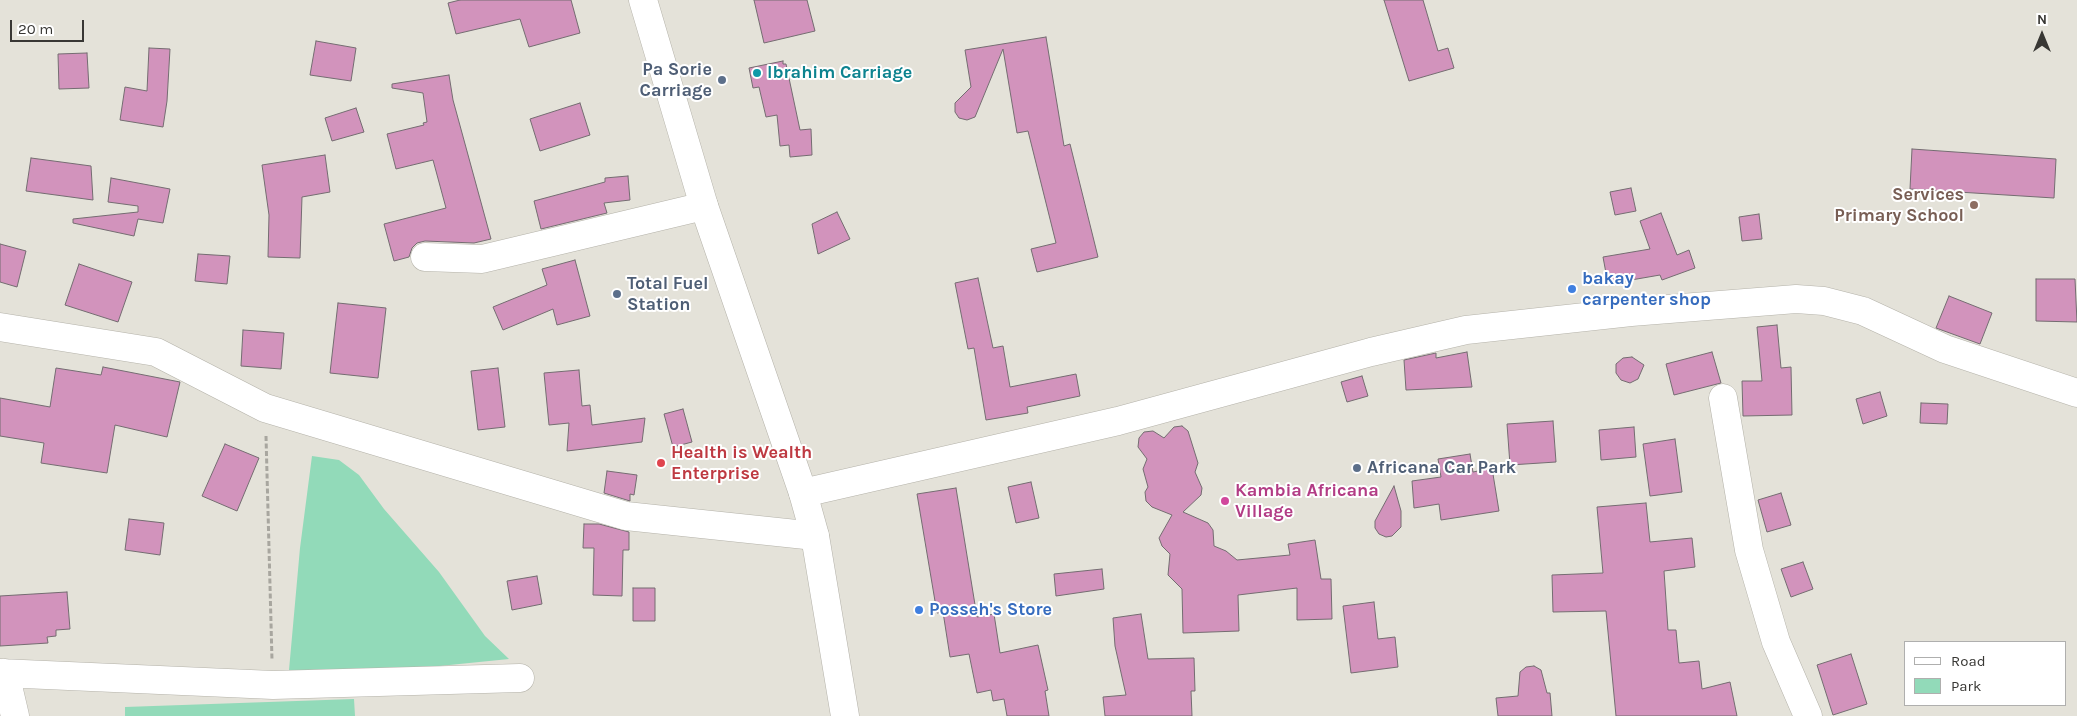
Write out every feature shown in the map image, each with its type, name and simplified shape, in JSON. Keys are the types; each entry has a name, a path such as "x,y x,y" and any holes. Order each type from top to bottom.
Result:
{"main road":[{"path":"643,0 704,206 803,493 815,536 845,716"},
{"path":"425,257 482,259 704,206"},
{"path":"803,493 1118,421 1371,352 1466,330 1631,312 1787,300 1824,301 1863,311 1945,349 2077,393"},
{"path":"0,328 156,352 265,408 626,516 815,536"},
{"path":"1723,398 1749,550 1776,642 1808,716"},
{"path":"15,716 2,673 273,685 520,678"}],"path":[{"path":"265,408 273,685"}],"green space":[{"path":"312,456 339,460 359,475 384,509 439,572 485,636 509,659 370,673 289,670 300,548"},
{"path":"354,699 355,716 125,716 125,707"}],"building":[{"path":"460,0 571,0 580,33 529,47 520,19 456,34 448,3"},
{"path":"754,0 807,0 815,31 764,43"},
{"path":"1384,0 1423,0 1438,51 1448,48 1454,68 1409,81"},
{"path":"1046,37 1064,146 1070,144 1098,257 1037,272 1031,249 1056,243 1028,131 1017,133 1003,49 975,117 967,120 959,118 955,112 955,103 971,87 965,50"},
{"path":"316,41 356,48 351,81 310,75"},
{"path":"149,48 170,49 167,101 163,127 120,120 125,87 147,91"},
{"path":"87,53 89,88 59,89 58,54"},
{"path":"783,61 783,64 786,64 800,130 811,129 812,155 790,157 789,145 780,146 777,115 766,117 759,87 753,88 749,68"},
{"path":"449,75 453,100 491,239 474,243 425,241 417,243 412,248 409,257 394,261 384,224 446,208 433,160 396,169 387,134 424,125 423,123 427,122 423,93 392,88 392,84"},
{"path":"580,103 590,135 540,151 530,119"},
{"path":"356,108 364,132 332,141 325,118"},
{"path":"1912,149 2056,159 2054,198 1910,189"},
{"path":"325,155 330,192 302,197 300,258 268,257 269,215 262,165"},
{"path":"31,158 91,166 93,200 26,191"},
{"path":"628,176 630,200 604,203 607,213 541,229 534,201 605,182 605,178"},
{"path":"111,178 170,189 163,223 138,219 134,236 73,223 73,219 138,212 138,206 108,202"},
{"path":"1631,188 1636,211 1615,215 1610,192"},
{"path":"837,212 850,239 818,254 812,224"},
{"path":"1661,213 1677,255 1689,250 1695,268 1662,280 1660,275 1608,284 1603,257 1650,249 1640,221"},
{"path":"1759,214 1762,239 1742,241 1739,217"},
{"path":"0,244 26,251 17,287 0,282"},
{"path":"198,254 230,256 227,284 195,281"},
{"path":"575,260 590,316 557,325 553,309 503,330 493,307 547,285 542,269"},
{"path":"79,264 132,282 118,322 65,305"},
{"path":"978,278 993,348 1003,346 1010,387 1076,374 1080,396 1027,407 1028,413 986,420 974,348 968,349 955,283"},
{"path":"2036,279 2075,279 2077,322 2036,321"},
{"path":"1949,296 1992,313 1980,344 1936,328"},
{"path":"338,303 386,308 378,378 330,373"},
{"path":"1777,325 1781,368 1791,367 1792,415 1743,416 1742,381 1762,381 1757,327"},
{"path":"243,330 284,333 281,369 241,366"},
{"path":"1467,352 1472,387 1406,390 1404,360 1436,353 1436,358"},
{"path":"1712,352 1721,383 1674,395 1666,364"},
{"path":"1632,357 1644,365 1638,379 1630,383 1621,380 1616,373 1616,364 1623,358"},
{"path":"103,367 180,382 167,437 115,425 107,473 41,463 44,443 0,436 0,398 50,407 56,368 101,375"},
{"path":"498,368 505,427 478,430 471,371"},
{"path":"579,370 582,406 590,405 592,425 645,418 642,442 567,451 569,423 549,425 544,373"},
{"path":"1362,376 1368,396 1347,402 1341,382"},
{"path":"1880,392 1887,416 1863,424 1856,399"},
{"path":"1921,403 1948,404 1947,424 1920,423"},
{"path":"683,409 692,442 673,447 664,414"},
{"path":"1553,421 1556,462 1510,465 1507,424"},
{"path":"1182,426 1188,431 1198,463 1195,472 1202,488 1201,495 1183,512 1208,523 1213,530 1214,546 1226,551 1237,560 1290,555 1288,544 1315,540 1321,579 1331,579 1332,619 1297,620 1297,588 1238,595 1239,631 1183,633 1182,589 1168,575 1170,554 1162,546 1159,538 1172,515 1152,507 1146,501 1145,492 1148,487 1143,469 1147,459 1138,447 1139,438 1144,432 1153,431 1164,438 1174,427"},
{"path":"1634,427 1636,457 1601,460 1599,430"},
{"path":"1675,439 1682,492 1650,496 1643,444"},
{"path":"225,444 259,458 237,511 202,496"},
{"path":"1470,454 1473,472 1492,468 1499,511 1441,520 1439,504 1414,508 1412,481 1441,477 1438,459"},
{"path":"607,471 637,475 634,495 630,494 630,501 604,493"},
{"path":"1031,482 1039,518 1016,523 1008,487"},
{"path":"1394,486 1401,511 1401,527 1392,536 1386,537 1379,534 1375,528 1375,521"},
{"path":"956,488 977,617 994,614 1000,653 1038,645 1048,690 1045,691 1049,716 1007,716 1004,699 993,701 991,690 977,693 969,654 950,657 943,612 937,613 917,494"},
{"path":"1781,493 1791,525 1767,532 1758,500"},
{"path":"1646,503 1650,542 1692,538 1695,567 1664,571 1668,630 1676,630 1679,663 1699,661 1702,689 1730,682 1737,716 1616,716 1606,611 1553,612 1552,575 1603,573 1597,507"},
{"path":"129,519 164,523 160,555 125,550"},
{"path":"584,524 599,524 629,532 629,550 623,550 622,596 593,595 594,548 583,548"},
{"path":"1803,562 1813,589 1791,597 1781,569"},
{"path":"1102,569 1104,589 1056,596 1054,574"},
{"path":"537,576 542,604 512,610 507,581"},
{"path":"633,588 655,588 655,621 633,621"},
{"path":"67,592 70,629 56,630 56,636 47,637 48,643 0,646 0,596"},
{"path":"1374,602 1378,639 1395,637 1398,667 1351,673 1343,606"},
{"path":"1141,614 1148,659 1194,658 1195,691 1191,691 1192,716 1105,716 1103,697 1126,695 1115,646 1113,618"},
{"path":"1851,654 1867,704 1833,715 1817,665"},
{"path":"1534,666 1541,670 1547,693 1550,693 1552,716 1498,716 1496,698 1518,696 1520,672 1526,667"}],"place":[{"name":"Ibrahim Carriage","path":"757,73"},
{"name":"Pa Sorie Carriage","path":"722,80"},
{"name":"Services Primary School","path":"1974,205"},
{"name":"bakay carpenter shop","path":"1572,289"},
{"name":"Total Fuel Station","path":"617,294"},
{"name":"Health is Wealth Enterprise","path":"661,463"},
{"name":"Africana Car Park","path":"1357,468"},
{"name":"Kambia Africana Village","path":"1225,501"},
{"name":"Posseh's Store","path":"919,610"}]}
